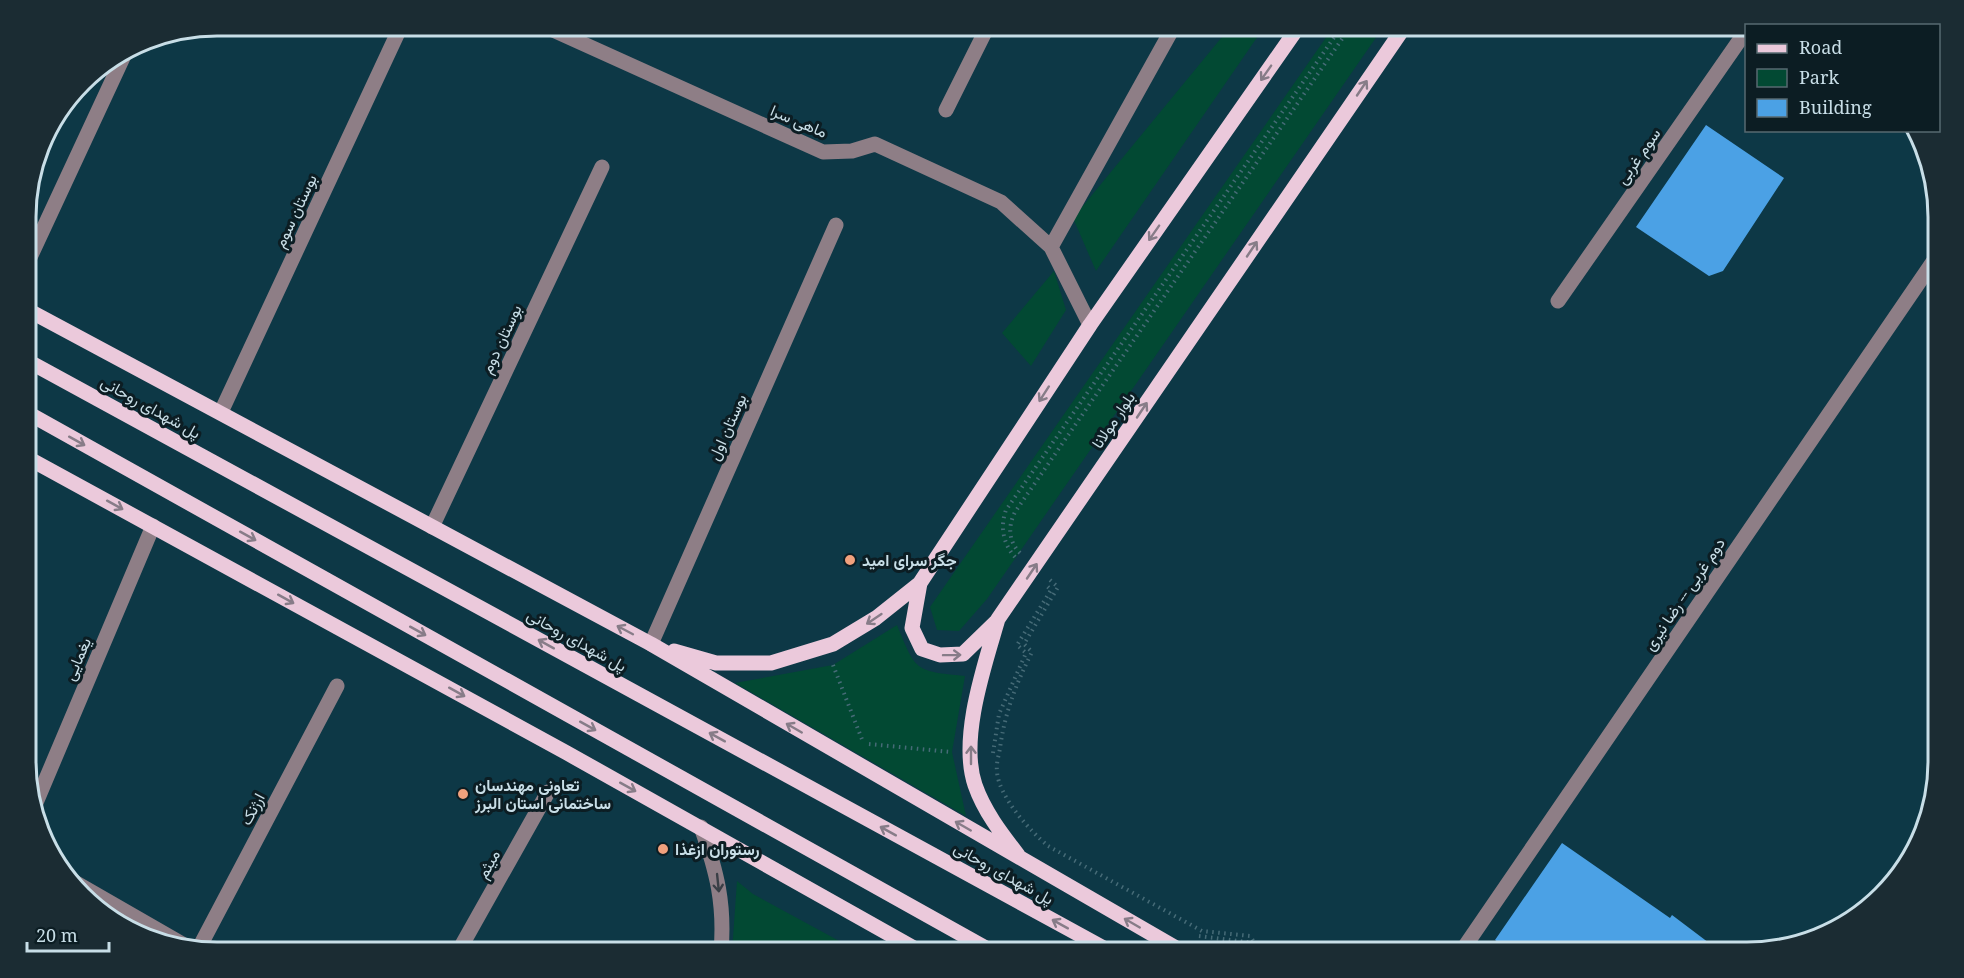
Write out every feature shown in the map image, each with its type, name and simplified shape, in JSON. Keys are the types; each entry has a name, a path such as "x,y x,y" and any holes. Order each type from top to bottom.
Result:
{"main road":[{"path":"651,644 716,663 771,663 833,645 876,618 920,583 1090,325 1292,36"},
{"name":"بلوار مولانا","path":"1024,862 991,820 974,784 970,759 976,692 998,619 1398,36"},
{"path":"36,314 651,644 1165,942"},
{"name":"پل شهدای روحانی","path":"36,365 1093,942"},
{"path":"36,418 975,942"},
{"path":"36,462 701,827 903,942"},
{"path":"920,583 912,627 922,649 940,655 963,654 998,619"}],"street":[{"name":"بوستان سوم","path":"221,412 396,36"},
{"name":"ماهی سرا","path":"566,36 823,152 852,151 875,144 888,147 1001,202 1051,247 1090,325"},
{"path":"946,110 983,36"},
{"path":"1051,247 1168,36"},
{"name":"سوم غربی","path":"1558,301 1743,36"},
{"path":"36,244 119,66"},
{"name":"بوستان دوم","path":"432,526 602,167"},
{"name":"بوستان اول","path":"651,644 836,225"},
{"name":"دوم غربی -- رضا نیری","path":"1468,942 1928,269"},
{"name":"یغمایی","path":"40,795 153,526"},
{"name":"ارژنک","path":"203,941 337,686"},
{"name":"میثم","path":"465,942 548,792"},
{"path":"701,827 717,874 723,927 721,942"}],"path":[{"path":"1017,560 1008,549 1003,529 1002,519 1006,510 1335,36"},
{"path":"1022,555 1013,546 1010,533 1011,521 1015,512 1344,36"},
{"path":"1058,588 1024,644 1032,652 1015,685 1005,715 997,771 1001,786 1028,827 1048,846 1202,931 1250,936 1254,942"},
{"path":"1013,820 996,790 991,770 999,714 1026,652 1017,645 1051,590"},
{"path":"833,665 864,744 952,752"},
{"path":"1031,840 1045,851 1202,937 1247,942"}],"green space":[{"path":"1223,36 1258,36 1096,271 1073,218"},
{"path":"1327,36 1377,36 987,599 959,631 937,630 930,607"},
{"path":"1054,271 1066,310 1031,366 1002,333"},
{"path":"897,625 908,652 919,666 926,670 965,676 952,752 966,816 735,683 833,665"},
{"path":"737,881 753,894 841,942 733,942"}],"building":[{"path":"1706,125 1784,178 1723,271 1709,276 1636,227"},
{"path":"1562,843 1670,918 1672,915 1708,942 1498,942 1495,940"}],"place":[{"name":"جگر سرای امید","path":"850,560"},
{"name":"تعاونی مهندسان ساختمانی استان البرز","path":"463,794"},
{"name":"رستوران ازغذا","path":"663,849"}]}
